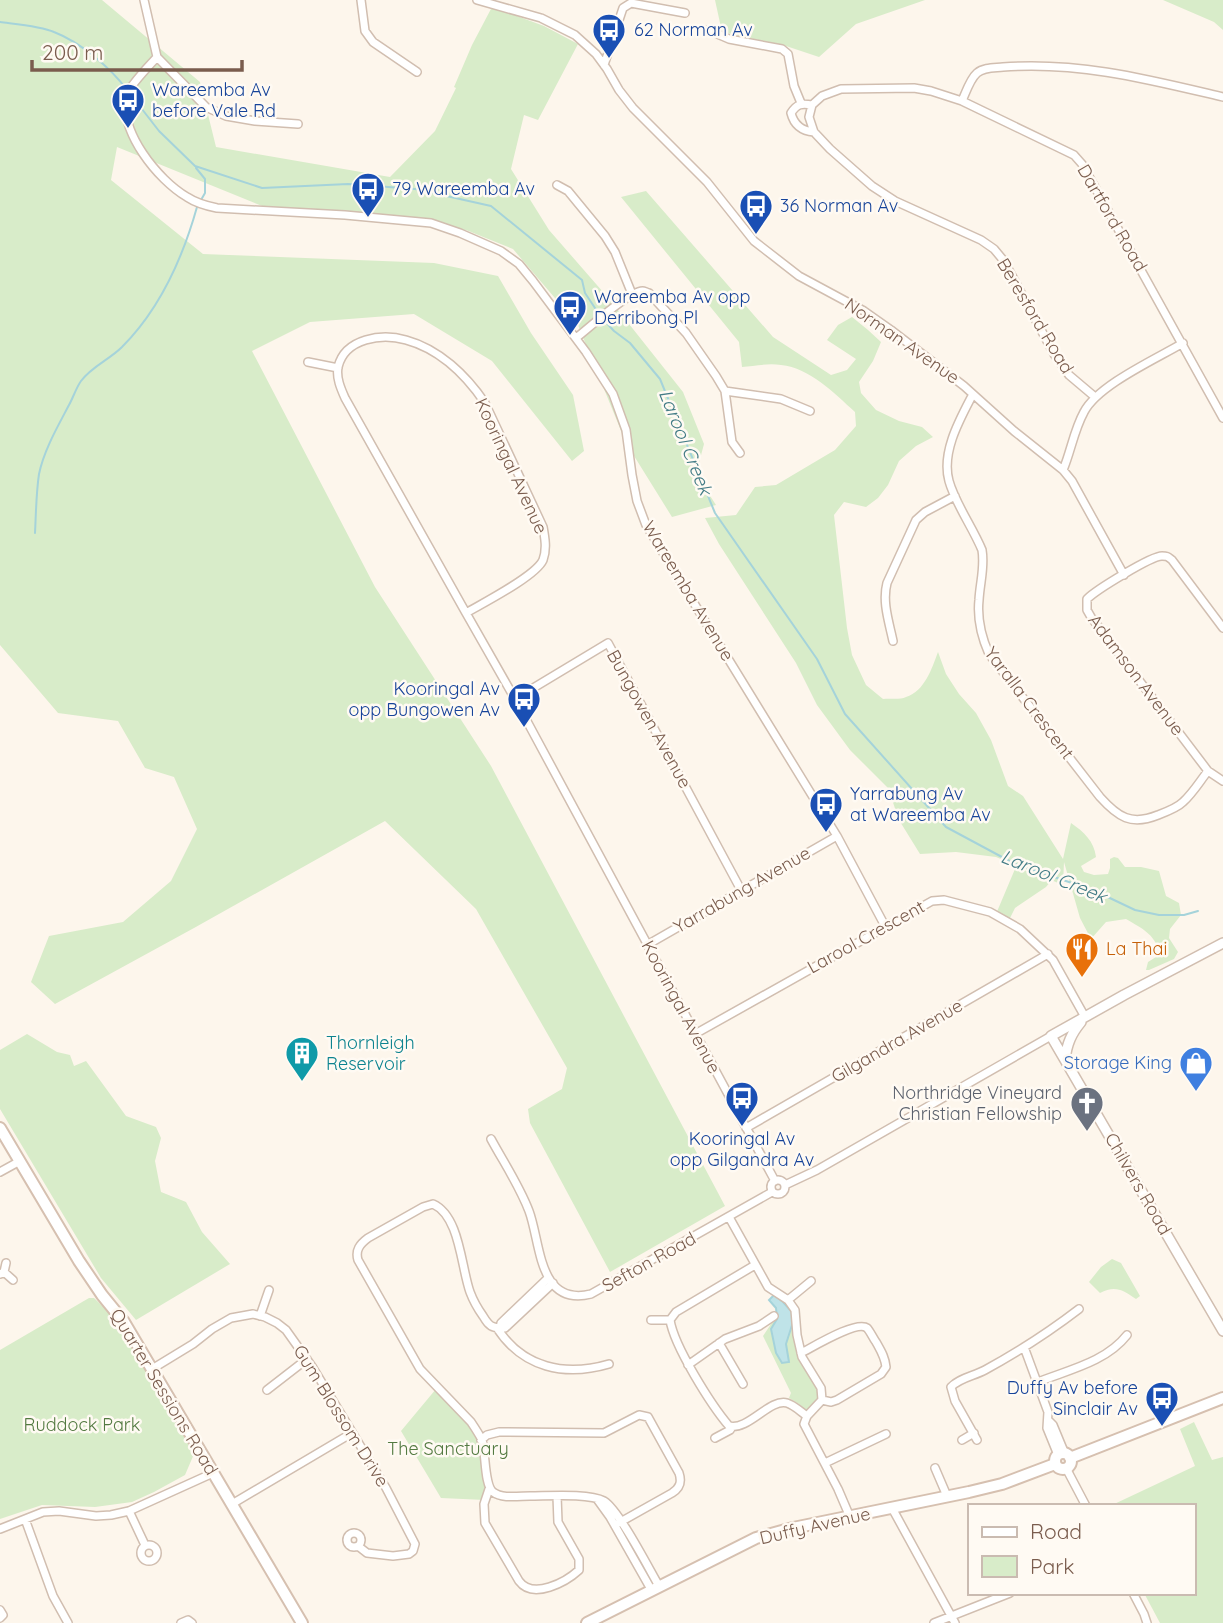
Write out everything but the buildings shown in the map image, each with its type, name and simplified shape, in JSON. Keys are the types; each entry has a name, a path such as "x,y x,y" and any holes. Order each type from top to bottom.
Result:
{"main road":[{"name":"Quarter Sessions Road","path":"0,1128 79,1261 124,1322 302,1623"},
{"name":"Duffy Avenue","path":"587,1623 756,1538 1002,1484 1223,1398"}],"street":[{"path":"144,0 157,57 206,107 226,116 298,124"},
{"path":"361,0 365,31 373,42 417,72"},
{"name":"Norman Avenue","path":"477,0 541,18 575,35 596,54 633,108 707,181 754,241 799,276 873,317 973,394 1063,470 1072,481 1124,575"},
{"path":"604,65 623,8 631,3 685,13"},
{"path":"708,30 729,39 782,48 788,54 794,86 801,103 812,105"},
{"path":"724,48 729,39"},
{"name":"Wareemba Avenue","path":"157,57 130,88 127,97 130,130 146,158 187,198 217,208 430,223 501,251 519,264 576,338 614,394 626,430 634,488 646,525 837,836 885,926"},
{"path":"814,132 809,117 812,105 822,96 841,89 914,88 931,90 962,101 976,74 984,69 1017,66 1082,68 1120,73 1223,97"},
{"name":"Dartford Road","path":"962,101 1074,155 1082,164 1223,418"},
{"name":"Beresford Road","path":"801,103 791,113 793,121 800,128 814,132 872,186 895,201 981,240 994,249 1069,376 1095,397"},
{"path":"557,185 568,191 605,236 615,251 632,294"},
{"path":"576,338 632,294 644,291 655,298 686,333 716,376 724,391 732,442 740,453"},
{"name":"Kooringal Avenue","path":"466,613 538,568 546,549 544,527 485,403 475,388 453,366 407,340 387,337 369,339 352,346 338,368 339,384 345,398 466,613 515,699 775,1181"},
{"path":"1063,470 1083,412 1095,397 1183,344"},
{"path":"308,362 338,368"},
{"path":"724,391 781,399 810,411"},
{"name":"Yaralla Crescent","path":"973,394 955,433 947,463 949,481 955,496 982,550 984,562 978,612 983,641 989,653 1110,808 1120,816 1144,821 1181,804 1208,771"},
{"path":"893,641 885,592 887,583 916,520 955,496"},
{"path":"1124,575 1159,556 1166,556 1172,560 1223,628"},
{"name":"Adamson Avenue","path":"1124,575 1087,598 1087,610 1208,771 1223,781"},
{"name":"Bungowen Avenue","path":"515,699 608,643 741,890"},
{"name":"Yarrabung Avenue","path":"647,945 837,836"},
{"name":"Larool Crescent","path":"695,1034 885,926 932,901 944,900 996,914 1020,929 1048,954 1085,1017"},
{"path":"785,1185 817,1170 1051,1036 1223,943"},
{"name":"Gilgandra Avenue","path":"746,1128 1048,954"},
{"path":"1065,1061 1071,1034 1085,1017"},
{"name":"Chilvers Road","path":"1051,1036 1223,1331"},
{"path":"491,1139 529,1211 539,1257 550,1280 501,1323 499,1328 504,1340 527,1358 546,1366 584,1370 609,1364"},
{"path":"0,1172 20,1161"},
{"path":"775,1181 785,1185 783,1193 777,1195 772,1192 771,1186 775,1181"},
{"name":"Sefton Road","path":"550,1280 559,1290 569,1294 591,1294 772,1192"},
{"path":"499,1328 486,1321 474,1301 464,1271 459,1242 444,1211 437,1205 423,1207 368,1238 359,1247 356,1256 358,1261 420,1368 471,1422 481,1440 489,1489 484,1504 485,1523 519,1581 528,1590 557,1584 579,1570 579,1559 558,1521 557,1496"},
{"path":"729,1217 768,1287 788,1300 796,1314 801,1353 821,1388 822,1400 807,1416 805,1428 850,1517"},
{"path":"732,1427 726,1423 688,1365 670,1320 693,1300 755,1265"},
{"path":"3,1270 13,1280"},
{"path":"788,1300 811,1282"},
{"path":"152,1368 231,1318 260,1315 269,1290"},
{"path":"962,1440 976,1436 955,1401 951,1387 1024,1347 1079,1309"},
{"name":"Gum Blossom Drive","path":"260,1315 286,1330 307,1359 386,1488 415,1544 409,1554 393,1556 367,1553 358,1546"},
{"path":"688,1365 726,1339 761,1329 774,1316"},
{"path":"651,1320 670,1320"},
{"path":"801,1353 864,1326 885,1357 886,1367 881,1374 837,1400 822,1400"},
{"path":"1038,1382 1098,1358 1116,1347 1127,1335"},
{"path":"719,1343 743,1384"},
{"path":"1024,1347 1048,1412 1047,1428 1085,1504"},
{"path":"267,1390 307,1359"},
{"path":"715,1438 783,1402 807,1416"},
{"path":"481,1440 487,1435 499,1432 604,1433 639,1415 648,1417 679,1473 681,1482 676,1490 618,1523"},
{"path":"232,1504 352,1433"},
{"path":"825,1463 886,1434"},
{"path":"935,1468 947,1496"},
{"path":"0,1529 43,1512 111,1516 129,1511 213,1473"},
{"path":"489,1489 504,1496 588,1497 603,1500 608,1504 655,1589"},
{"path":"892,1508 953,1620"},
{"path":"129,1511 145,1545"},
{"path":"25,1518 53,1596 68,1623"},
{"path":"934,1623 953,1620 1006,1595"},
{"path":"1134,1595 1147,1623"},
{"path":"0,1610 3,1615 0,1618"},
{"path":"181,1623 188,1620 192,1623"}],"green space":[{"path":"0,0 102,0 200,82 216,147 390,177 435,131 456,88 454,87 472,45 492,7 544,26 578,44 538,120 524,115 511,169 549,230 610,300 683,392 704,444 696,474 716,505 672,517 626,443 578,325 513,249 466,230 282,214 117,147 111,180 203,254 434,263 498,276 531,333 573,395 584,451 572,461 492,361 414,314 310,322 252,351 375,587 491,766 725,1206 610,1272 530,1123 528,1109 562,1089 567,1068 476,909 385,821 55,1004 31,982 49,936 123,922 171,881 197,829 174,777 145,768 118,721 58,713 0,645"},
{"path":"715,0 925,0 856,24 819,57 786,46 722,32"},
{"path":"1163,0 1223,0 1223,30 1214,22"},
{"path":"646,191 773,337 831,375 847,370 856,359 827,340 838,325 852,317 881,342 873,361 859,382 861,393 876,410 899,421 922,427 933,437 916,446 899,461 888,485 878,498 866,507 844,502 834,515 852,655 866,685 883,699 913,694 927,678 938,652 946,674 976,713 991,740 1008,786 1023,796 1063,859 1071,823 1088,837 1095,851 1096,857 1081,866 1084,872 1094,875 1108,874 1110,859 1114,857 1125,867 1159,871 1166,896 1179,903 1181,915 1170,929 1169,938 1178,952 1174,959 1146,970 1148,962 1160,952 1151,936 1126,919 1106,922 1091,939 1080,918 1064,862 1063,885 996,857 956,852 920,854 899,820 888,788 850,750 817,705 796,663 705,518 736,515 755,487 776,485 835,450 856,426 855,412 821,382 792,367 766,364 742,367 739,342 621,197"},
{"path":"1015,869 1051,881 1015,908 1008,922 996,914"},
{"path":"27,1034 57,1052 70,1055 74,1066 86,1061 126,1116 156,1127 161,1138 155,1161 161,1192 186,1202 202,1232 230,1264 136,1320 101,1278 0,1109 0,1050"},
{"path":"1112,1259 1121,1263 1140,1296 1136,1299 1119,1290 1110,1289 1100,1293 1089,1282 1101,1267"},
{"path":"776,1293 787,1302 793,1312 796,1338 821,1397 806,1413 799,1404 789,1398 791,1393 763,1336 777,1319 776,1308 769,1300"},
{"name":"Ruddock Park","path":"89,1298 94,1298 118,1321 194,1454 185,1475 132,1502 95,1507 42,1505 0,1519 0,1350"},
{"name":"The Sanctuary","path":"436,1389 474,1428 485,1467 485,1500 441,1498 401,1431"},
{"path":"1194,1422 1212,1460 1223,1457 1223,1623 1160,1623 1145,1595 1195,1595 1195,1504 1114,1504 1195,1466 1180,1429"}],"water":[{"path":"774,1295 792,1312 793,1322 786,1344 789,1362 782,1363 776,1353 771,1329 777,1319 776,1308 769,1300"}],"waterway":[{"name":"Larool Creek","path":"0,22 42,28 64,36 94,56 127,90"},
{"name":"Larool Creek","path":"131,95 159,131 195,166 262,188 348,184 415,189 491,206 582,280 585,293 599,314"},
{"path":"196,168 205,179 205,193 201,200"},
{"path":"35,533 39,474 56,430 81,381 122,347 158,300 185,245 197,207"},
{"name":"Larool Creek","path":"602,318 630,343 660,379 715,513 817,659 845,714 946,827 1015,864 1093,890 1135,910 1159,915 1184,915 1198,911"}],"place":[{"name":"62 Norman Av","path":"609,60"},
{"name":"Wareemba Av before Vale Rd","path":"128,130"},
{"name":"79 Wareemba Av","path":"368,219"},
{"name":"36 Norman Av","path":"756,236"},
{"name":"Wareemba Av opp Derribong Pl","path":"570,337"},
{"name":"Kooringal Av opp Bungowen Av","path":"524,729"},
{"name":"Yarrabung Av at Wareemba Av","path":"826,834"},
{"name":"La Thai","path":"1082,979"},
{"name":"Thornleigh Reservoir","path":"302,1083"},
{"name":"Storage King","path":"1196,1093"},
{"name":"Kooringal Av opp Gilgandra Av","path":"742,1128"},
{"name":"Northridge Vineyard Christian Fellowship","path":"1087,1133"},
{"name":"Duffy Av before Sinclair Av","path":"1162,1428"}]}
